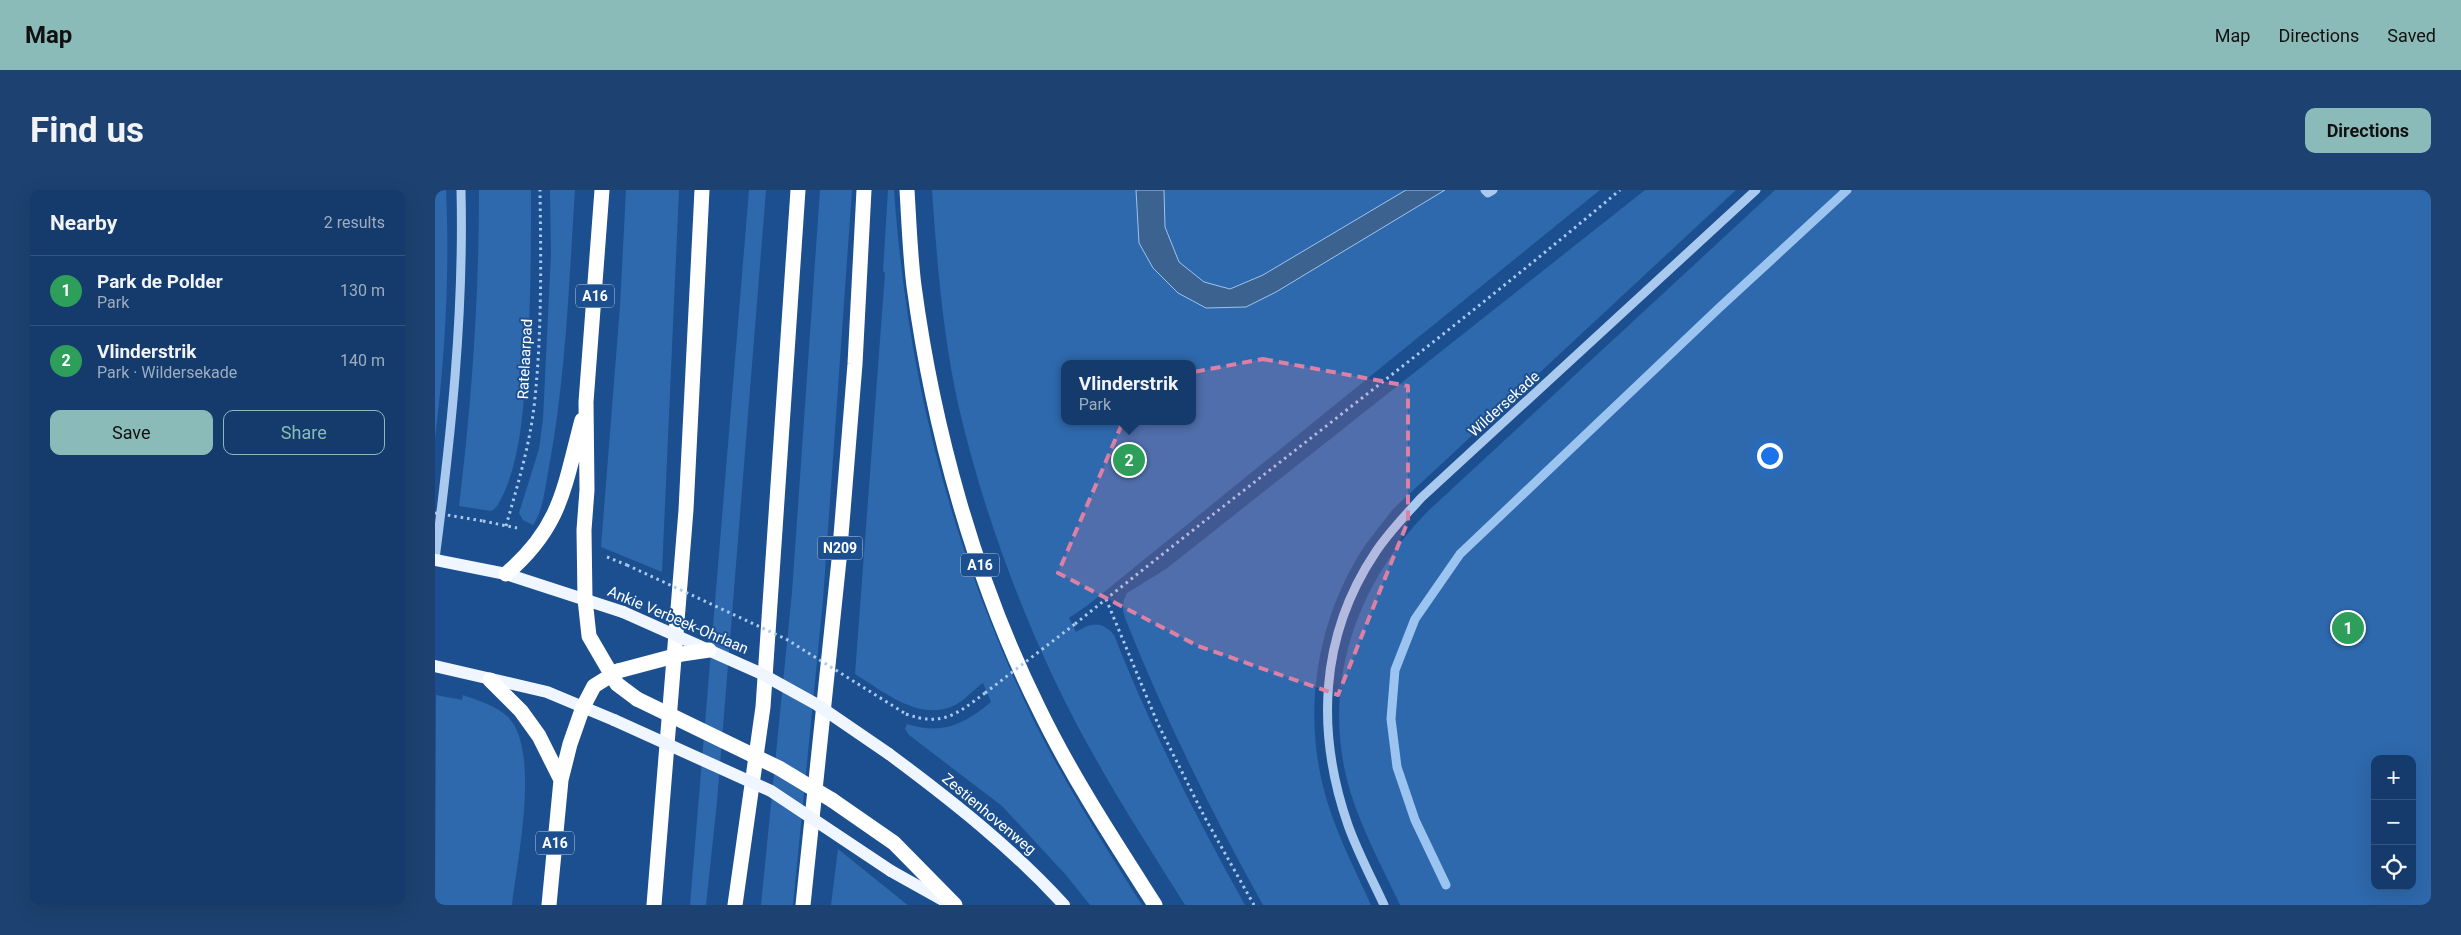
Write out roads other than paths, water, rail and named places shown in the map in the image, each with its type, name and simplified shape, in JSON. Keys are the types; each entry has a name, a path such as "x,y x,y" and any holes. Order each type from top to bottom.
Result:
{"highway":[{"name":"A16","path":"602,190 586,402 585,599 589,636 615,676 637,699 779,768 832,800 894,842 953,905"},
{"path":"654,905 686,510 702,190"},
{"path":"735,905 763,707 798,190"},
{"name":"N209","path":"803,905 839,560 855,364 864,190"},
{"name":"A16","path":"907,190 914,285 931,389 961,508 993,604 1039,710 1106,829 1155,905"},
{"name":"A16","path":"506,574 530,552 553,519 559,505 586,402"},
{"name":"A16","path":"549,905 561,780 583,707 594,686 615,676 682,654 709,650"},
{"path":"490,680 521,710 539,736 561,780"}],"main road":[{"name":"Ankie Verbeek-Ohrlaan","path":"435,559 506,574 623,612 760,672 816,704 889,754"},
{"path":"435,666 547,692 771,791 891,871 953,905"},
{"name":"Zestienhovenweg","path":"889,754 957,805 1039,878 1063,905"}],"street":[{"path":"435,559 454,395 461,272 461,190"},
{"name":"Wildersekade","path":"1384,905 1349,827 1334,778 1326,719 1329,678 1341,620 1349,602 1375,553 1421,498 1756,190"}],"waterway":[{"path":"1446,885 1415,820 1397,767 1391,719 1395,670 1415,619 1460,554 1719,308 1847,190"}],"place":[{"name":"Vlinderstrik","path":"1129,460"},
{"name":"Park de Polder","path":"2348,628"}]}
